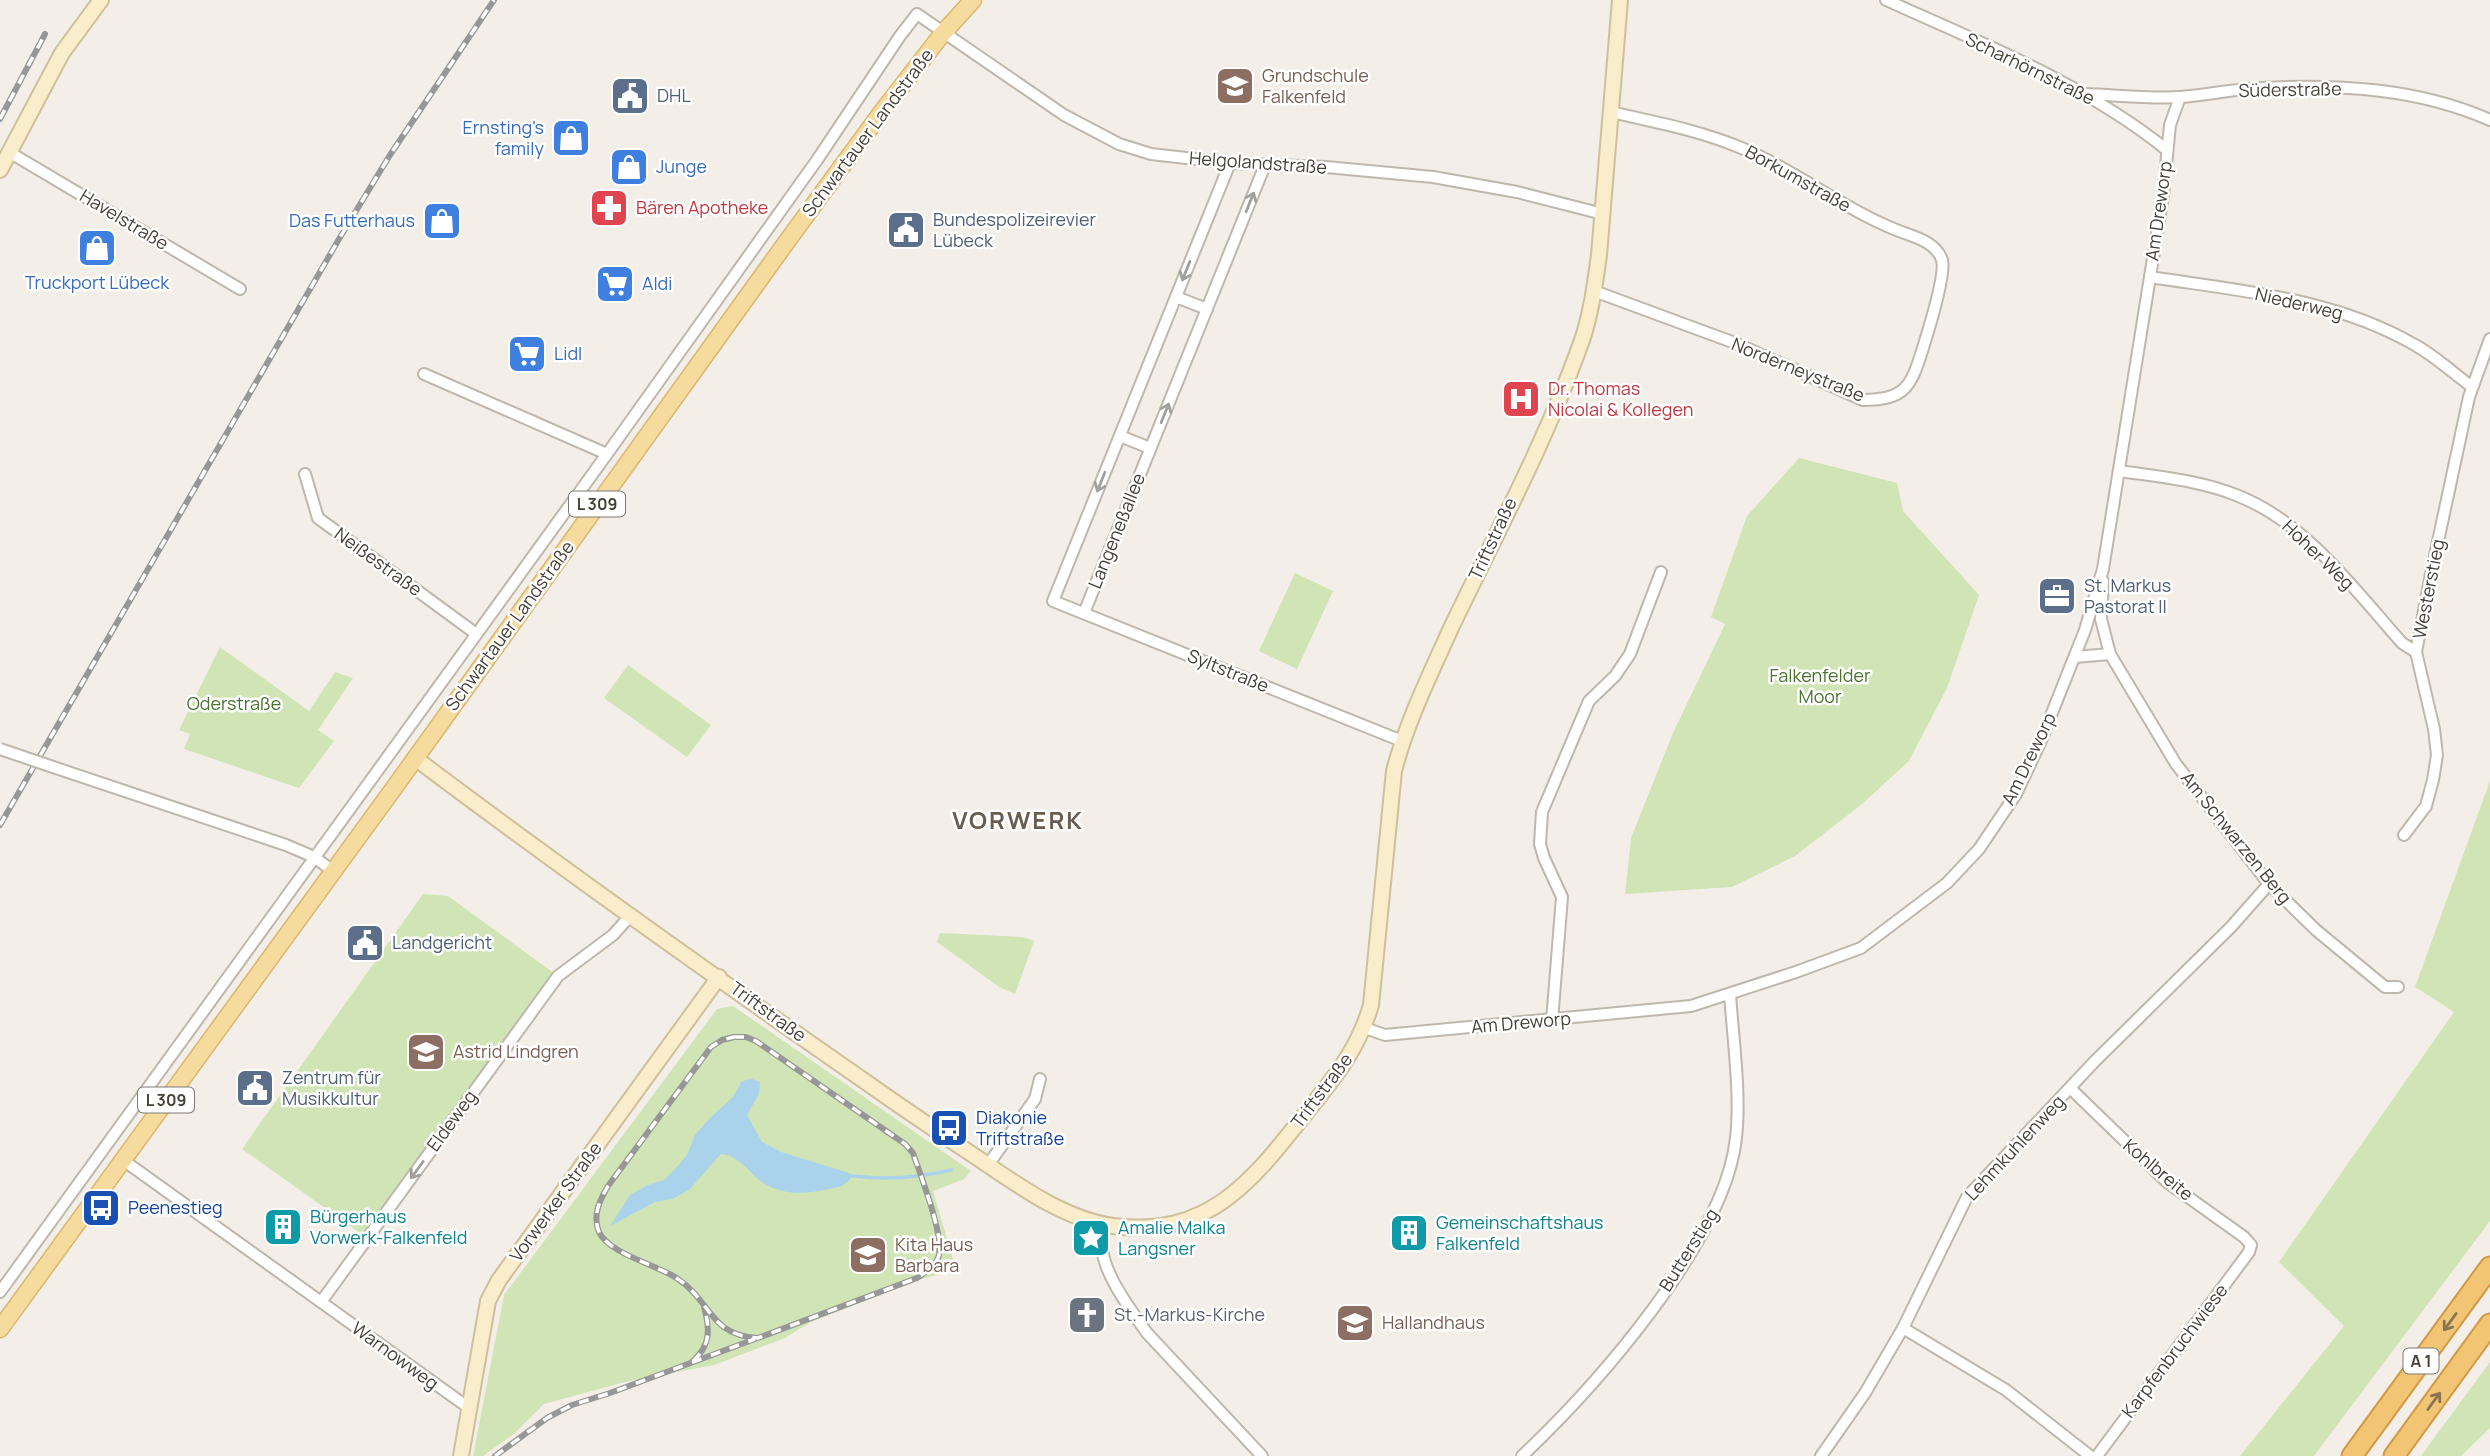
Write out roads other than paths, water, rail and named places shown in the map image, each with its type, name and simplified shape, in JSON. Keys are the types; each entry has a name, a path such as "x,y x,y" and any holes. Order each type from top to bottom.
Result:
{"highway":[{"name":"A 1","path":"2352,1456 2490,1267"},
{"name":"A 1","path":"2394,1456 2490,1324"}],"main road":[{"name":"L 309","path":"943,33 973,0"},
{"name":"Schwartauer Landstraße","path":"0,1329 779,251 943,33"}],"street":[{"path":"0,170 62,53 101,0"},
{"name":"Triftstraße","path":"415,758 838,1062 1048,1203 1104,1224 1136,1227 1163,1226 1194,1217 1224,1200 1252,1179 1294,1129 1348,1059 1365,1028 1371,1005 1394,771 1402,741 1548,422 1582,341 1594,291 1603,214 1620,0"},
{"name":"Scharhörnstraße","path":"1886,0 2085,94 2135,124 2167,150"},
{"name":"Schwartauer Landstraße","path":"0,1292 607,454 817,160 917,14 943,33"},
{"name":"Helgolandstraße","path":"943,33 1064,115 1119,144 1151,154 1230,163 1326,167 1433,177 1517,192 1603,214"},
{"name":"Süderstraße","path":"2085,94 2180,97 2258,88 2330,86 2389,92 2451,105 2490,120"},
{"name":"Am Dreworp","path":"1365,1028 1385,1035 1691,1006 1861,948 1947,883 1979,849 2016,794 2040,743 2075,657 2103,569 2163,196 2170,125 2180,97"},
{"name":"Borkumstraße","path":"1611,112 1672,126 1739,147 1882,224 1926,241 1937,252"},
{"name":"Havelstraße","path":"9,152 240,289"},
{"name":"Langeneßallee","path":"1053,601 1230,163"},
{"name":"Langeneßallee","path":"1084,613 1265,165"},
{"name":"Norderneystraße","path":"1594,291 1735,343 1863,400 1880,400 1899,393 1910,384 1916,369 1942,271 1942,261 1937,252"},
{"name":"Niederweg","path":"2150,277 2298,300 2335,310 2364,320 2416,345 2471,386"},
{"path":"1176,297 1207,309"},
{"name":"Westerstieg","path":"2404,835 2426,806 2437,755 2434,729 2416,652 2471,386 2490,339"},
{"path":"424,374 607,454"},
{"path":"1119,436 1150,448"},
{"name":"Hoher Weg","path":"2120,471 2197,483 2234,494 2263,507 2294,527 2402,643 2416,652"},
{"name":"Neißestraße","path":"305,474 318,518 475,634"},
{"name":"Am Schwarzen Berg","path":"2103,569 2101,620 2110,654 2176,764 2269,884 2316,930 2385,986 2398,988"},
{"path":"1552,1021 1562,897 1540,844 1542,812 1589,701 1615,676 1630,654 1661,572"},
{"name":"Syltstraße","path":"1053,601 1402,741"},
{"path":"2075,657 2110,654"},
{"path":"0,749 286,845 314,857 333,871"},
{"name":"Lehmkuhlenweg","path":"1821,1456 1866,1393 1903,1328 1967,1197 2070,1088 2231,927 2269,884"},
{"name":"Eldeweg","path":"319,1301 340,1277 558,976 613,935 631,915"},
{"name":"Vorwerker Straße","path":"461,1456 488,1301 499,1280 719,977"},
{"name":"Butterstieg","path":"1522,1456 1563,1418 1640,1325 1685,1261 1721,1197 1736,1137 1730,994"},
{"path":"988,1165 1034,1099 1040,1079"},
{"name":"Kohlbreite","path":"2070,1088 2167,1182 2244,1237 2251,1245"},
{"name":"Warnowweg","path":"123,1160 469,1408"},
{"path":"1104,1224 1101,1244 1103,1256 1115,1284 1133,1313 1147,1333 1262,1456"},
{"name":"Karpfenbruchwiese","path":"2097,1456 2249,1252 2251,1245"},
{"path":"1903,1328 2006,1390 2090,1456"}],"water":[{"path":"752,1079 760,1082 759,1094 747,1115 762,1142 781,1152 849,1173 852,1176 850,1180 833,1189 786,1192 765,1184 740,1162 721,1154 689,1190 672,1199 655,1202 610,1226 630,1195 664,1180 676,1168 687,1155 695,1135 733,1097 742,1081"}],"waterway":[{"path":"852,1176 902,1178 951,1170"}],"railway":[{"path":"0,825 339,239 390,155 494,0"},
{"path":"0,119 45,34"},
{"path":"734,1037 746,1037 756,1041 905,1144 913,1153 930,1204 940,1246 936,1262 930,1268 917,1278 758,1338 730,1331 720,1324 678,1279 623,1253 604,1240 597,1226 597,1214 608,1186 711,1047 734,1037"},
{"path":"693,1361 703,1349 708,1336 704,1307"},
{"path":"495,1456 547,1418 572,1405 755,1339"}],"place":[{"name":"Grundschule Falkenfeld","path":"1235,86"},
{"name":"DHL","path":"630,96"},
{"name":"Ernsting's family","path":"571,138"},
{"name":"Junge","path":"629,167"},
{"name":"Bären Apotheke","path":"609,208"},
{"name":"Das Futterhaus","path":"442,221"},
{"name":"Bundespolizeirevier Lübeck","path":"906,230"},
{"name":"Truckport Lübeck","path":"97,248"},
{"name":"Aldi","path":"615,284"},
{"name":"Lidl","path":"527,354"},
{"name":"Dr. Thomas Nicolai & Kollegen","path":"1521,399"},
{"name":"St. Markus Pastorat II","path":"2057,596"},
{"name":"Landgericht","path":"365,943"},
{"name":"Astrid Lindgren","path":"426,1052"},
{"name":"Zentrum für Musikkultur","path":"255,1088"},
{"name":"Diakonie Triftstraße","path":"949,1128"},
{"name":"Peenestieg","path":"101,1208"},
{"name":"Bürgerhaus Vorwerk-Falkenfeld","path":"283,1227"},
{"name":"Gemeinschaftshaus Falkenfeld","path":"1409,1233"},
{"name":"Amalie Malka Langsner","path":"1091,1238"},
{"name":"Kita Haus Barbara","path":"868,1255"},
{"name":"St.-Markus-Kirche","path":"1087,1315"},
{"name":"Hallandhaus","path":"1355,1323"}],"district":[{"name":"VORWERK","path":"1018,821"}],"park label":[{"name":"Falkenfelder Moor","path":"1820,686"},
{"name":"Oderstraße","path":"234,704"}]}
